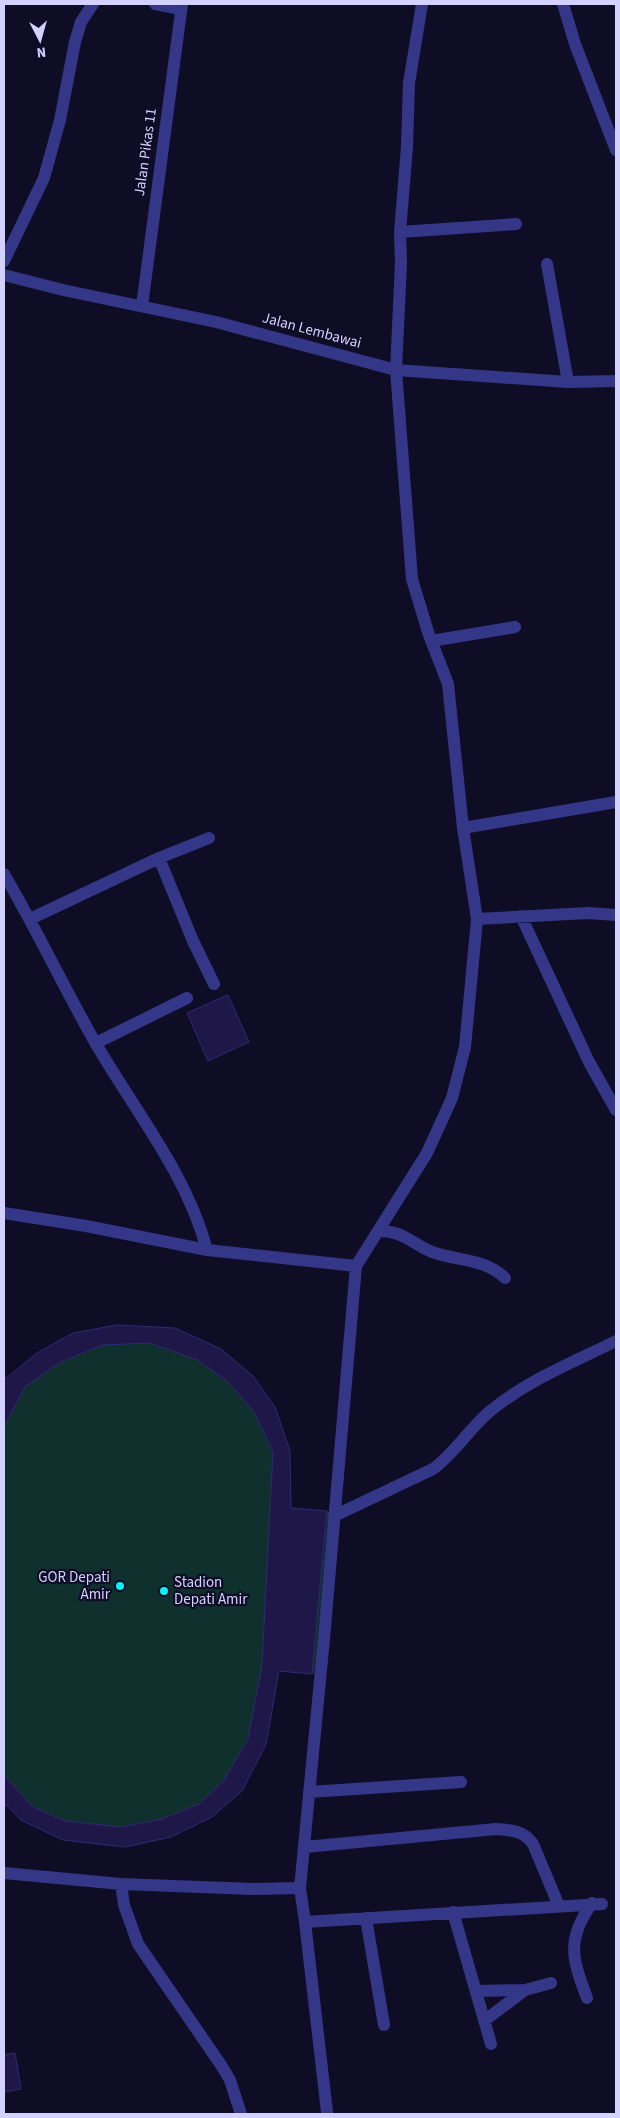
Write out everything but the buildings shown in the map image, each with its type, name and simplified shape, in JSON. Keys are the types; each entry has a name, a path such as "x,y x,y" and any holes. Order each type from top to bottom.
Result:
{"street":[{"path":"4,261 44,178 60,120 75,42 81,22 93,4"},
{"path":"155,4 182,6"},
{"path":"327,2112 300,1888 356,1266 427,1153 452,1098 465,1047 477,918 463,828 448,684 418,604 412,579 396,370 401,263 400,232 407,147 409,84 422,4"},
{"path":"563,4 575,44 616,150"},
{"name":"Jalan Pikas 11","path":"142,306 182,6"},
{"path":"400,232 516,224"},
{"path":"547,264 568,382"},
{"name":"Jalan Lembawai","path":"4,275 63,290 216,322 396,370 568,382 616,381"},
{"path":"431,640 515,627"},
{"path":"463,828 616,802"},
{"path":"30,919 159,858 209,838"},
{"path":"159,858 189,932 214,984"},
{"path":"4,874 96,1043 192,1203 207,1250"},
{"path":"477,918 588,913 616,915"},
{"path":"521,916 589,1062 616,1110"},
{"path":"96,1043 187,998"},
{"path":"4,1213 86,1226 207,1250 356,1266"},
{"path":"378,1232 397,1232 431,1252 485,1264 504,1278"},
{"path":"334,1516 433,1469 444,1461 489,1412 520,1390 616,1341"},
{"path":"309,1792 461,1782"},
{"path":"305,1847 509,1829 520,1832 528,1837 533,1844 558,1906"},
{"path":"4,1874 122,1884 253,1889 300,1888"},
{"path":"122,1884 124,1905 138,1944 221,2065 230,2080 241,2114"},
{"path":"305,1922 597,1904 581,1919 576,1931 574,1946 574,1960 587,1998"},
{"path":"452,1912 491,2044"},
{"path":"366,1918 384,2025"},
{"path":"476,1991 525,1990 551,1984"},
{"path":"484,2021 525,1990"}],"green space":[{"name":"Stadion Depati Amir","path":"117,1325 175,1328 221,1349 253,1376 275,1407 290,1451 291,1508 331,1512 316,1674 279,1671 266,1744 242,1791 212,1817 171,1837 125,1847 63,1840 21,1820 4,1803 4,1381 37,1353 73,1333"}],"place":[{"name":"GOR Depati Amir","path":"120,1586"},
{"name":"Stadion Depati Amir","path":"164,1591"}]}
